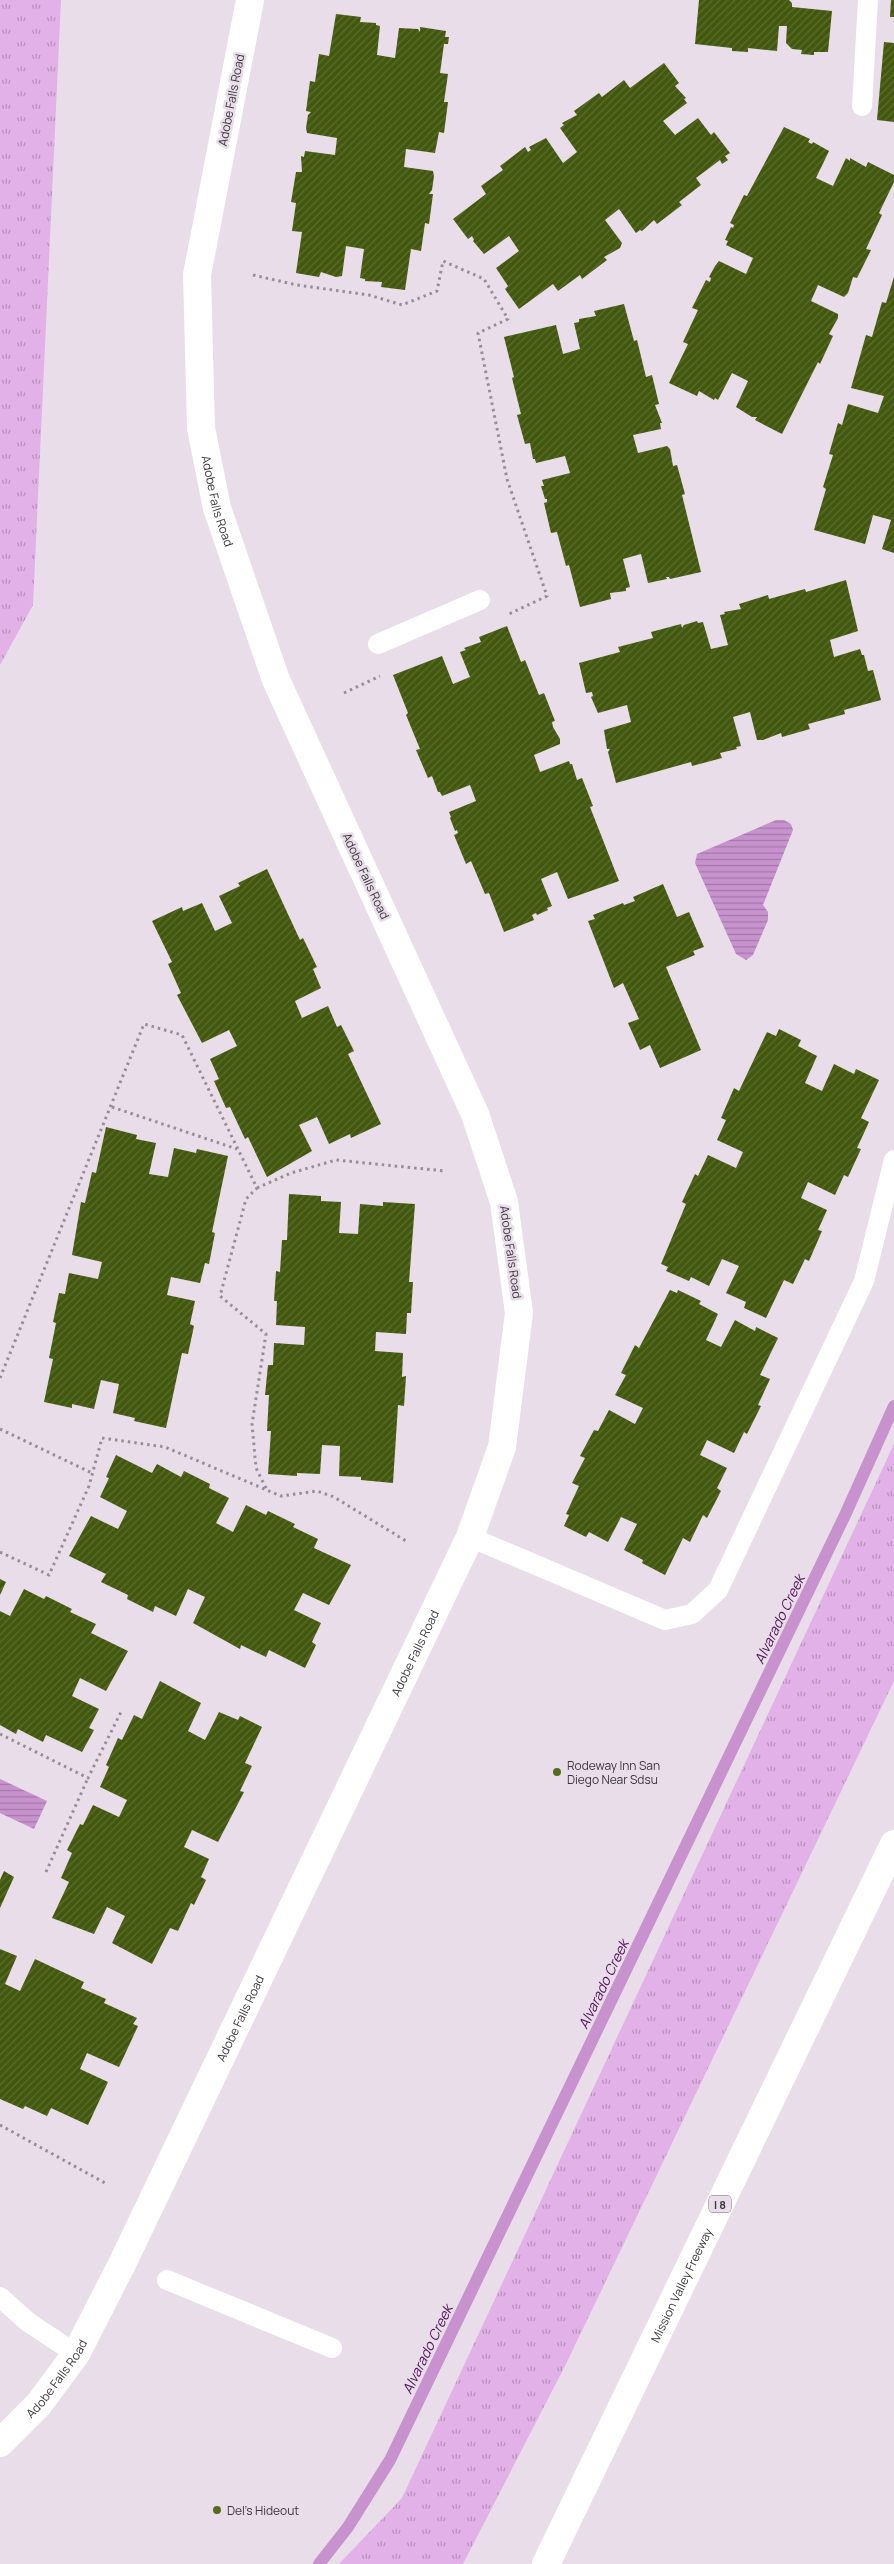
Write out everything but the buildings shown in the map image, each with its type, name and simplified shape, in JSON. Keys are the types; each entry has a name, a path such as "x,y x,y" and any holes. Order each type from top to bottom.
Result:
{"main road":[{"name":"Adobe Falls Road","path":"0,2444 39,2404 76,2354 123,2262 470,1537 502,1447 519,1313 504,1202 475,1114 276,680 216,508 201,428 197,275 250,0"},
{"name":"Mission Valley Freeway","path":"546,2564 894,1844"}],"lane":[{"path":"862,106 868,0"},
{"path":"378,644 480,600"},
{"path":"470,1537 664,1620 692,1614 718,1590 864,1281 894,1160"},
{"path":"167,2280 332,2348"},
{"path":"0,2298 28,2322 76,2354"}],"path":[{"path":"252,275 297,285 368,295 402,305 437,291 443,261 484,279 508,319 478,333 507,479 547,596 503,617"},
{"path":"344,693 389,672"},
{"path":"0,1378 112,1107 144,1024 182,1035 257,1188"},
{"path":"112,1107 238,1149"},
{"path":"267,1490 256,1468 252,1424 266,1334 220,1296 246,1199 257,1188 291,1173 336,1160 445,1171"},
{"path":"0,1429 92,1473"},
{"path":"0,1552 49,1575 89,1486 102,1438 165,1447 280,1496 316,1491 334,1497 406,1541"},
{"path":"46,1872 88,1778 121,1712"},
{"path":"0,1734 88,1778"},
{"path":"0,2125 105,2183"}],"green space":[{"path":"0,0 61,0 33,605 0,665"},
{"path":"894,1444 894,1681 566,2364 463,2564 339,2564 402,2498"}],"shaded area":[{"path":"776,820 784,820 791,824 793,830 763,905 768,912 768,920 753,955 746,960 736,954 695,863 697,854"},
{"path":"0,1779 47,1801 34,1829 0,1813"}],"waterway":[{"name":"Alvarado Creek","path":"319,2564 348,2527 390,2460 846,1513 894,1406"}],"place":[{"name":"Rodeway Inn San Diego Near Sdsu","path":"557,1772"},
{"name":"Del’s Hideout","path":"217,2510"}]}
